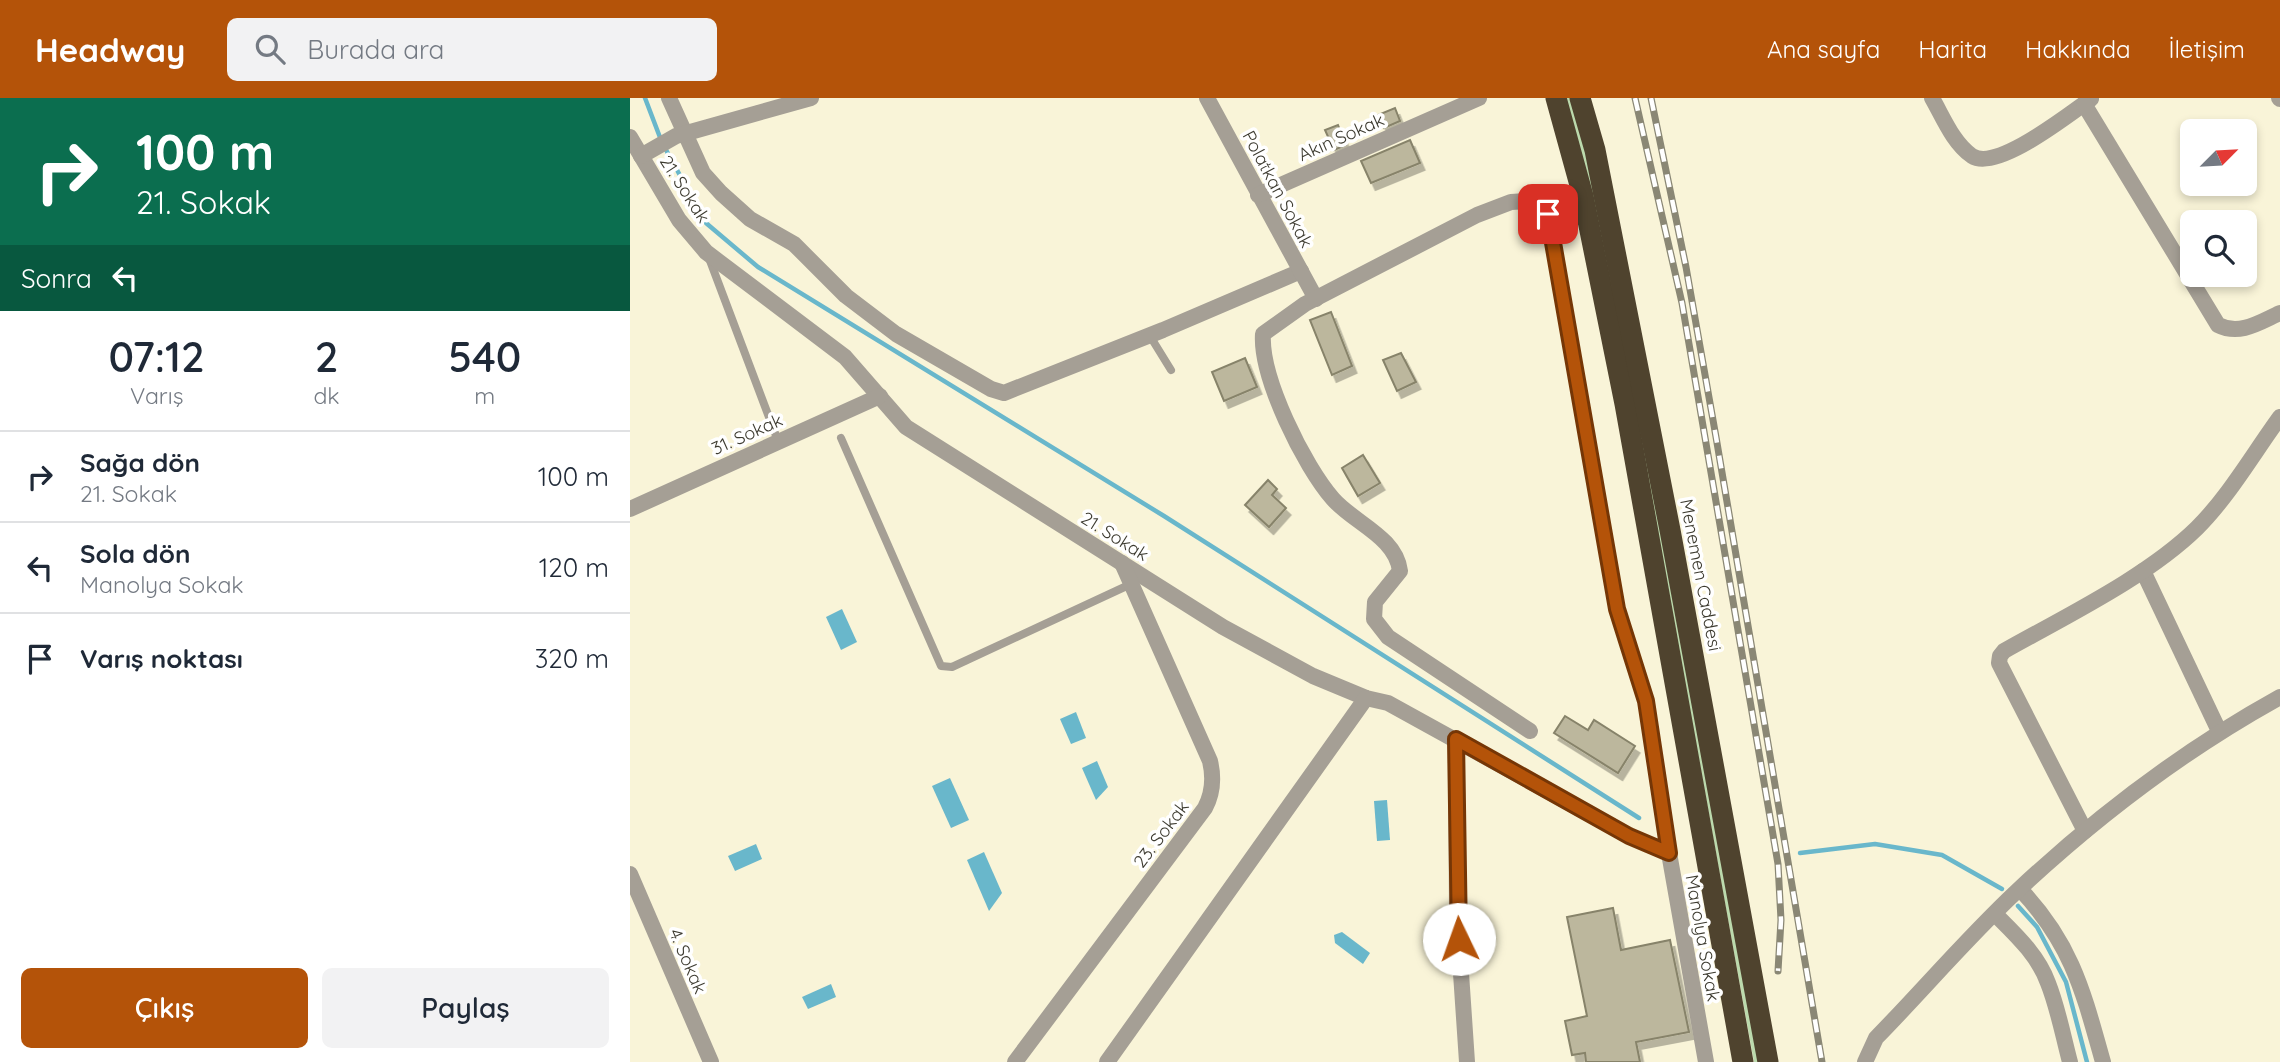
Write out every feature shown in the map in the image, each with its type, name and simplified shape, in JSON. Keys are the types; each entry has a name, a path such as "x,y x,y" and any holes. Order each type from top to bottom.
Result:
{"highway":[{"path":"1556,98 1583,196 1628,417 1743,1062"},
{"name":"Menemen Caddesi","path":"1580,98 1595,150 1668,516 1768,1062"}],"street":[{"path":"669,98 680,135 703,173 750,219 794,244 846,296 896,334 991,389 1004,393 1150,336 1301,271"},
{"path":"641,156 680,135 811,98"},
{"name":"Polatkan Sokak","path":"1207,98 1316,299"},
{"name":"Akın Sokak","path":"1258,195 1479,98"},
{"path":"1932,98 1958,142 1974,158 1991,159 2011,152 2088,101 2218,325 2233,331 2280,313"},
{"name":"21. Sokak","path":"630,137 679,220 706,252 845,357 906,427 1223,627 1313,676 1366,698 1388,703 1629,836 1669,853"},
{"name":"Manolya Sokak","path":"1316,299 1477,215 1510,202 1528,201 1541,204 1548,214 1617,609 1646,701 1669,853 1706,1062"},
{"path":"1316,299 1263,334 1262,346 1268,374 1305,460 1333,500 1390,547 1398,559 1399,571 1375,602 1374,619 1388,637 1530,731"},
{"name":"31. Sokak","path":"630,509 880,396"},
{"path":"2085,831 1998,663 2000,656 2004,651 2143,570 2198,527 2280,417"},
{"name":"23. Sokak","path":"1015,1062 1205,808 1211,794 1213,784 1210,761 1122,563"},
{"path":"2143,570 2219,731"},
{"path":"1865,1062 1877,1038 1995,914 2085,831 2174,761 2219,731 2280,697"},
{"path":"1107,1062 1366,698"},
{"path":"1456,739 1457,914 1467,1062"},
{"name":"4. Sokak","path":"630,874 711,1062"},
{"path":"2020,889 2052,927 2077,973 2103,1062"},
{"path":"1995,914 2022,942 2042,969 2049,983 2070,1062"}],"lane":[{"path":"706,252 778,441"},
{"path":"1150,336 1171,370"},
{"path":"841,438 941,666 951,667 1131,584"}],"green space":[{"path":"1566,98 1572,98 1589,155 1761,1062 1754,1062 1611,277"}],"water":[{"path":"842,609 857,642 841,650 826,617"},
{"path":"1076,712 1086,738 1071,744 1060,719"},
{"path":"1097,761 1108,787 1096,800 1082,768"},
{"path":"950,778 969,820 951,828 932,786"},
{"path":"1387,800 1390,840 1377,841 1374,801"},
{"path":"756,844 762,859 735,871 728,856"},
{"path":"984,852 1002,893 989,911 967,860"},
{"path":"1342,932 1370,953 1363,964 1335,943 1334,935"},
{"path":"831,984 836,997 808,1009 802,997"}],"building":[{"path":"1395,108 1400,121 1384,128 1378,115"},
{"path":"1338,125 1346,145 1334,150 1325,130"},
{"path":"1410,140 1420,163 1371,183 1361,161"},
{"path":"1331,312 1352,366 1332,375 1310,320"},
{"path":"1401,353 1416,382 1397,391 1383,360"},
{"path":"1245,358 1257,387 1224,401 1212,372"},
{"path":"1363,455 1380,483 1358,496 1342,468"},
{"path":"1268,480 1277,489 1272,495 1286,508 1269,527 1245,505"},
{"path":"1565,716 1588,730 1594,720 1635,746 1618,773 1554,733"},
{"path":"1613,908 1621,950 1670,940 1689,1032 1636,1042 1640,1062 1586,1062 1585,1053 1572,1055 1565,1021 1587,1016 1567,917"}],"waterway":[{"path":"645,98 661,140"},
{"path":"665,148 706,223 758,267 1164,516 1639,818"},
{"path":"1800,853 1875,844 1942,855 2002,889"},
{"path":"2018,906 2037,927 2066,982 2087,1062"}],"railway":[{"path":"1635,98 1682,303 1778,864 1781,920 1778,971"},
{"path":"1651,98 1686,267 1822,1062"}],"route":[{"path":"1459,939 1456,739 1629,836 1669,853 1646,701 1617,609 1548,214"}]}
